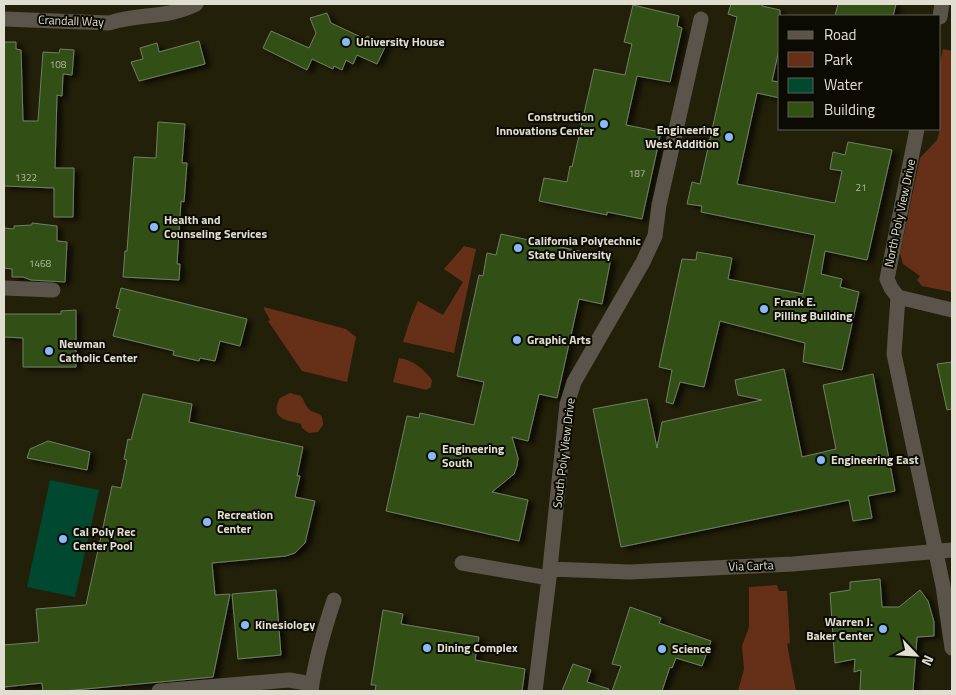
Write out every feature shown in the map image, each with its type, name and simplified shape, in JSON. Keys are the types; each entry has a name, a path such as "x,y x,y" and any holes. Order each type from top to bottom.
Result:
{"street":[{"name":"Crandall Way","path":"4,19 109,23 121,19 158,16 196,4"},
{"name":"South Poly View Drive","path":"535,691 550,574 567,404 574,382 643,262 655,236 659,205 701,19"},
{"name":"North Poly View Drive","path":"898,297 886,280 917,130"},
{"path":"4,288 53,290"},
{"path":"952,310 898,297 894,354 936,551 948,614 952,648"},
{"name":"Via Carta","path":"462,563 550,574 630,572 793,564 952,550"},
{"path":"159,691 289,680 311,688 320,643 334,600"}],"green space":[{"path":"943,49 952,51 952,292 922,286 917,280 920,276 903,264 900,253 920,158 937,140 941,130 941,58"},
{"path":"464,246 476,249 454,353 403,342 418,301 443,315 463,282 444,269"},
{"path":"264,307 346,329 356,337 347,382 302,371 268,321 270,320"},
{"path":"399,358 409,361 422,369 432,380 431,387 426,390 393,382"},
{"path":"290,393 301,396 309,410 322,417 323,425 318,432 309,433 302,428 301,424 285,420 278,414 277,405 280,398"},
{"path":"777,585 779,591 787,591 790,643 787,644 796,691 738,691 744,669 742,646 749,627 749,587"}],"water":[{"name":"Cal Poly Rec Center Pool","path":"50,480 99,490 75,597 27,587"}],"building":[{"path":"731,4 763,4 762,6 780,10 780,15 778,15 778,54 772,81 778,82 778,98 757,93 737,184 835,203 842,171 830,169 833,152 845,155 848,142 892,150 867,260 825,251 821,274 842,279 840,287 859,292 842,370 803,362 805,343 720,321 704,387 680,382 673,404 666,402 672,370 659,367 682,259 696,260 697,252 732,258 728,279 803,294 815,235 701,212 702,206 687,204 692,182 700,184 737,17 728,14"},
{"path":"838,4 896,4 893,15 835,15"},
{"name":"Construction Innovations Center","path":"633,5 679,16 677,26 682,28 670,82 637,76 626,125 661,132 642,219 607,212 607,215 539,201 544,178 567,182 594,69 625,75 632,44 624,42"},
{"name":"University House","path":"327,13 331,23 365,39 367,36 386,45 377,64 357,55 353,64 346,60 342,70 334,66 333,69 312,59 307,70 263,48 271,31 309,48 316,33 310,18"},
{"path":"199,41 205,64 139,81 131,62 143,59 140,48 157,43 159,52"},
{"path":"4,42 16,42 16,49 21,50 23,121 38,121 43,52 59,53 60,49 74,50 72,75 63,74 62,96 57,95 55,168 74,168 73,217 54,217 54,188 4,186"},
{"path":"158,122 185,124 182,163 187,163 184,202 181,201 177,264 180,264 179,280 123,277 125,251 127,251 134,157 156,158"},
{"path":"32,223 57,226 57,241 67,242 65,282 12,277 12,269 4,268 4,228 14,229 14,226 32,225"},
{"path":"501,234 611,258 602,304 579,299 557,398 539,394 528,441 512,437 518,458 514,474 492,492 528,500 519,541 386,511 407,416 419,418 420,413 474,425 484,382 457,376 479,275 483,276 487,253 496,255"},
{"path":"121,288 247,319 240,346 220,341 215,361 200,358 199,361 173,355 174,351 113,336 120,309 116,308"},
{"name":"Newman Catholic Center","path":"76,310 76,367 23,367 23,338 4,337 4,314 61,314 61,311"},
{"path":"952,362 952,409 947,410 937,364"},
{"name":"Engineering East","path":"784,369 802,457 836,449 823,385 873,374 895,491 868,496 872,518 853,521 849,500 621,547 593,409 647,399 657,448 662,422 762,400 738,395 735,380"},
{"name":"Recreation Center","path":"143,394 192,404 189,422 303,447 297,476 300,476 295,497 315,501 305,543 295,553 286,556 212,563 215,595 230,594 213,677 64,691 43,691 42,683 4,687 4,645 39,642 36,609 86,605 112,486 121,488 127,460 124,459 128,439 131,440"},
{"path":"48,441 90,452 87,470 27,458 30,449"},
{"name":"Warren J. Baker Center","path":"880,579 882,607 899,607 920,590 928,601 934,622 934,636 917,637 913,691 860,691 861,670 854,672 855,659 835,663 830,593 850,590 850,582"},
{"name":"Kinesiology","path":"276,590 281,655 238,659 232,594"},
{"name":"Science","path":"630,607 661,618 659,623 711,641 702,666 676,658 672,668 670,667 662,691 612,691 621,666 612,664"},
{"name":"Dining Complex","path":"383,610 403,614 401,624 479,637 475,660 525,669 522,691 375,691 376,685 371,685"},
{"path":"573,664 591,670 587,682 609,689 609,691 562,691"}],"place":[{"name":"University House","path":"346,42"},
{"name":"Construction Innovations Center","path":"604,124"},
{"name":"Engineering West Addition","path":"729,137"},
{"name":"Health and Counseling Services","path":"154,227"},
{"name":"California Polytechnic State University","path":"518,248"},
{"name":"Frank E. Pilling Building","path":"764,309"},
{"name":"Graphic Arts","path":"517,340"},
{"name":"Newman Catholic Center","path":"49,351"},
{"name":"Engineering South","path":"432,456"},
{"name":"Engineering East","path":"821,460"},
{"name":"Recreation Center","path":"207,522"},
{"name":"Cal Poly Rec Center Pool","path":"63,539"},
{"name":"Kinesiology","path":"245,625"},
{"name":"Warren J. Baker Center","path":"883,629"},
{"name":"Dining Complex","path":"427,648"},
{"name":"Science","path":"662,649"}]}
